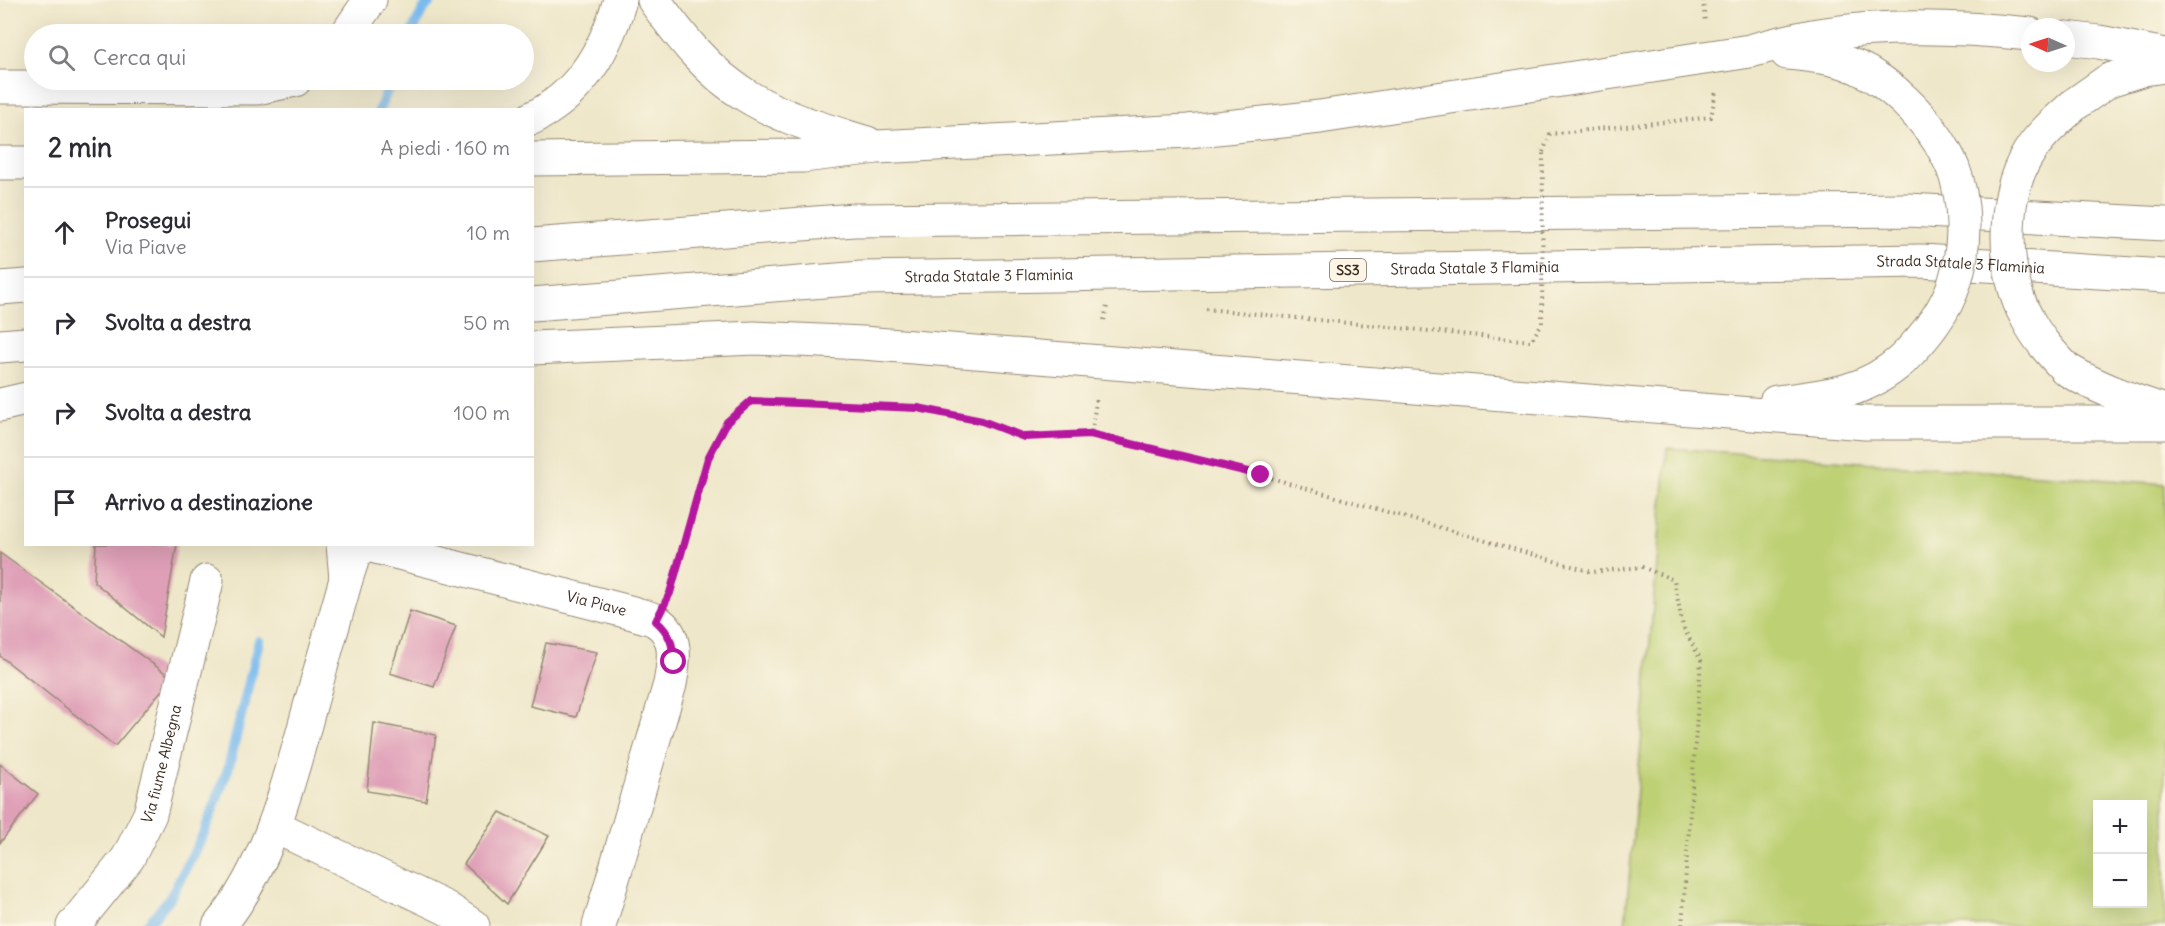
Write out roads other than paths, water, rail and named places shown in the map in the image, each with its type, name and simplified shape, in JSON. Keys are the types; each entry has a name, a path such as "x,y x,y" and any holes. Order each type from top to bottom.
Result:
{"main road":[{"path":"354,24 370,0"},
{"path":"534,117 549,110 576,87 597,58 607,39 620,0"},
{"path":"654,0 673,27 706,64 746,96 800,122 877,147"},
{"path":"534,159 803,156 877,147 1188,131 1320,117 1750,51 1818,35 1891,29 2021,34"},
{"path":"2075,39 2165,55"},
{"path":"1702,410 1812,397 1856,388 1886,374 1922,341 1939,315 1955,282 1962,239 1962,200 1953,167 1935,136 1914,109 1877,76 1828,56 1750,51"},
{"path":"2165,66 2144,69 2109,80 2075,104 2046,130 2027,155 2012,190 2008,237 2014,283 2025,316 2046,348 2067,369 2085,381 2165,411"},
{"path":"0,87 24,87"},
{"path":"0,163 24,163"},
{"path":"534,245 854,220 1908,210 2165,224"},
{"name":"Strada Statale 3 Flaminia","path":"534,304 874,277 1921,261 2165,276"},
{"path":"0,288 24,286"},
{"path":"534,348 754,338 863,343 1865,423 2165,423"},
{"path":"0,346 24,344"},
{"path":"534,356 568,346"},
{"path":"0,405 24,399"},
{"path":"343,546 346,579"},
{"path":"219,926 254,872 274,826 292,774 357,546"},
{"name":"Via Piave","path":"372,546 633,613 656,621 666,629 673,642 674,662 599,926"},
{"name":"Via fiume Albegna","path":"73,926 128,858 150,814 207,581"},
{"path":"274,826 446,908 473,926"}],"waterway":[{"path":"416,24 423,10 432,0"},
{"path":"380,108 388,90"},
{"path":"146,926 170,898 204,833 228,769 259,641"}]}
